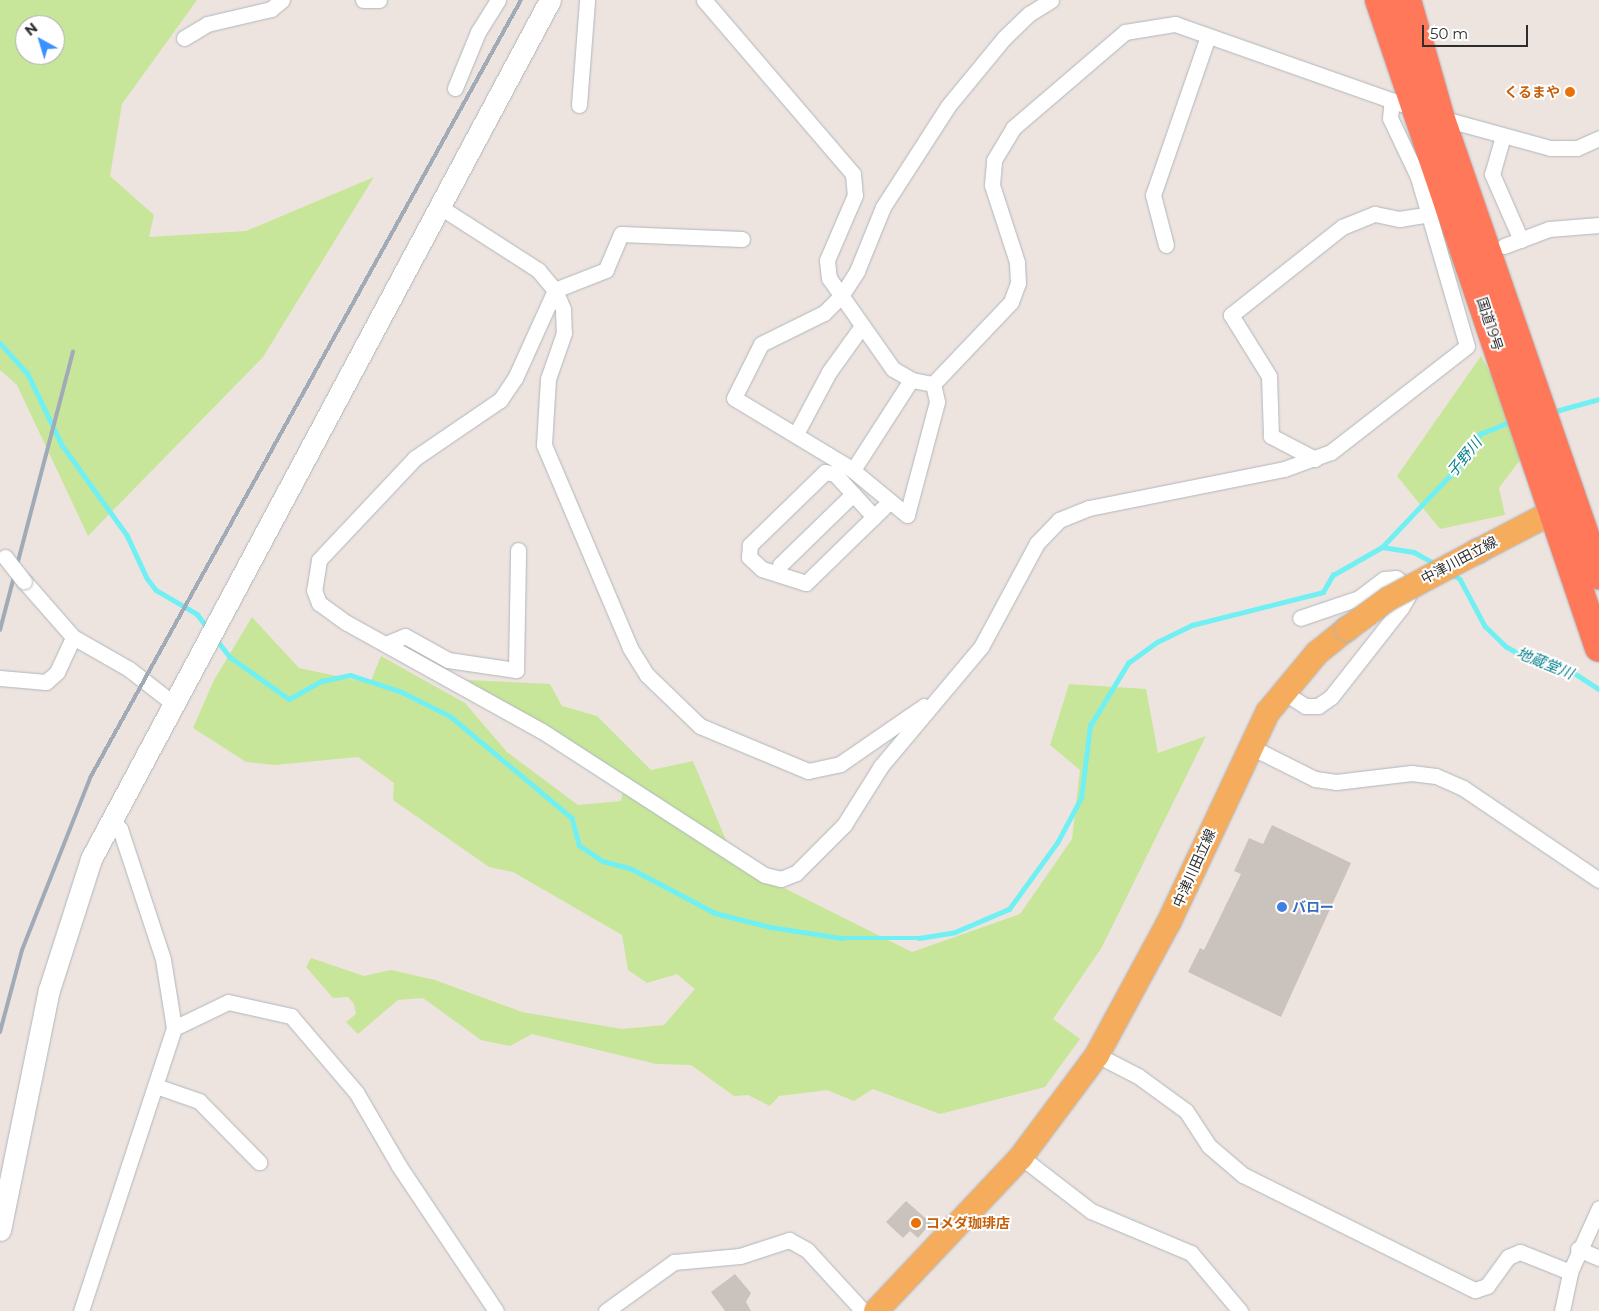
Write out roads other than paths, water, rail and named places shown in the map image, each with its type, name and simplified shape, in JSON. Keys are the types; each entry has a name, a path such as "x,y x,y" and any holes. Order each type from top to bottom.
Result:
{"highway":[{"name":"国道19号","path":"1379,0 1431,115 1562,506 1599,648"},
{"name":"国道19号","path":"1407,0 1431,115"},
{"name":"国道19号","path":"1562,506 1599,575"}],"main road":[{"name":"中津川田立線","path":"879,1309 1020,1157 1097,1055 1170,922 1249,746 1283,692 1347,629 1388,599 1562,506"}],"street":[{"path":"184,38 207,24 271,10 282,0"},
{"path":"363,0 379,0"},
{"path":"455,88 478,32 498,0"},
{"path":"0,1230 49,990 83,879 111,819 253,563 550,0"},
{"path":"579,105 587,0"},
{"path":"704,0 853,174 855,195 827,260 829,278 893,368 911,380 933,384"},
{"path":"933,384 937,402 907,515 852,470 796,434 734,398 761,344 824,313 840,296 857,271 883,208 948,106 1004,38 1045,2"},
{"path":"933,384 1011,302 1018,283 1017,262 992,185 994,160 1013,128 1125,32 1175,24 1431,115 1503,136 1562,149 1599,138"},
{"path":"1166,245 1153,194 1208,36"},
{"path":"742,239 621,234 606,270 555,290 515,378 500,400 415,458 319,560 314,590 319,603 542,731 765,875 781,879 796,872 844,825 881,766 981,647 1037,543 1059,520 1088,508 1314,459 1358,432 1467,346 1450,262 1429,214 1418,177 1390,118 1392,100"},
{"path":"1503,136 1492,174 1521,240"},
{"path":"440,207 538,270 555,290 563,309 564,333 548,379 544,445 630,648 647,675 700,726 808,771 840,764 936,699"},
{"path":"1314,459 1271,436 1269,376 1230,315 1342,227 1375,214 1399,218 1429,214"},
{"path":"1504,246 1549,229 1599,225"},
{"path":"796,434 829,372 862,326"},
{"path":"852,470 911,380"},
{"path":"874,517 835,474 825,472 750,546 749,557 762,569 806,583 874,517 890,501"},
{"path":"778,574 780,565 854,494"},
{"path":"388,643 405,636 448,660 516,670 518,550"},
{"path":"3,554 73,637 179,698"},
{"path":"1283,692 1305,706 1318,706 1331,697 1402,608 1408,596 1405,585 1396,578 1384,579 1359,598 1300,618"},
{"path":"0,678 46,682 57,672 73,637"},
{"path":"1249,746 1315,779 1336,782 1411,773 1436,776 1463,788 1599,880"},
{"path":"81,1311 174,1028 163,959 120,830 111,819"},
{"path":"174,1028 228,1002 291,1016 356,1092 399,1166 496,1311"},
{"path":"1097,1055 1138,1076 1186,1111 1209,1146 1243,1175 1475,1290 1487,1286 1508,1257 1520,1252 1570,1272"},
{"path":"156,1086 199,1101 259,1162"},
{"path":"1020,1157 1091,1211 1191,1253 1240,1311"},
{"path":"1562,1311 1570,1272 1578,1248 1599,1208"},
{"path":"606,1311 674,1262 740,1256 789,1240 807,1250 879,1309"},
{"path":"1578,1248 1599,1258"}],"waterway":[{"path":"0,343 28,374 62,445 127,535 147,578 156,590 197,614 207,627"},
{"name":"子野川","path":"1552,412 1599,399"},
{"path":"216,639 230,657 289,699 322,681 350,675 402,692 450,716 572,818 579,845 603,861 632,869 715,913 770,927 842,938 919,938 955,932 1009,909 1057,843 1081,798 1090,726 1128,663 1157,642 1192,625 1323,592 1333,575 1382,547 1458,467 1480,434 1513,421"},
{"name":"地蔵堂川","path":"1382,547 1414,552 1437,565"},
{"name":"地蔵堂川","path":"1452,574 1460,579 1485,626 1507,647 1525,657 1571,671 1599,689"}],"railway":[{"path":"0,1032 22,950 91,776 521,0"},
{"path":"0,630 73,351"}],"place":[{"name":"くるまや","path":"1570,92"},
{"name":"バロー","path":"1282,907"},
{"name":"コメダ珈琲店","path":"916,1223"}]}
